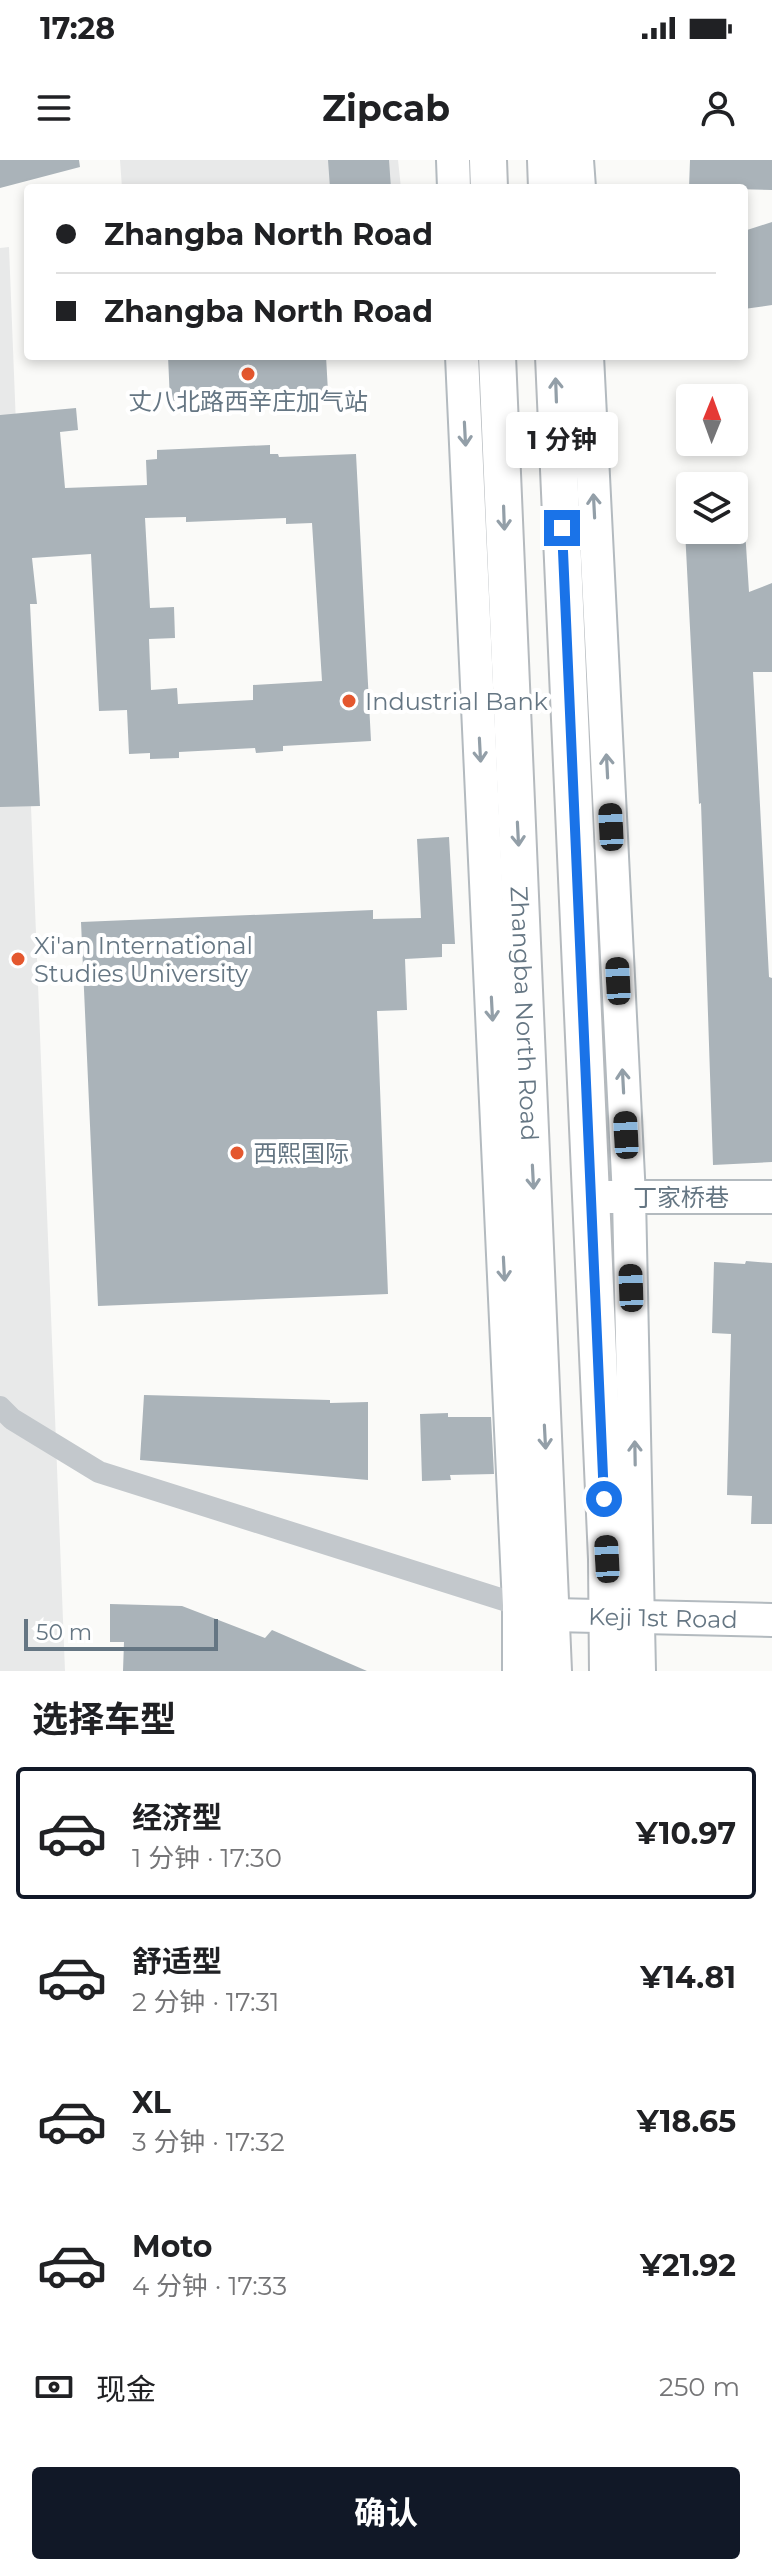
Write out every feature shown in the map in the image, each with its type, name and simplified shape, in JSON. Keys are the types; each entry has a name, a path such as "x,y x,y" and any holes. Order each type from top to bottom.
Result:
{"main road":[{"path":"453,160 454,184"},
{"path":"488,160 489,184"},
{"path":"546,160 547,184"},
{"path":"577,160 579,184"},
{"path":"462,360 536,1610 519,1671"},
{"name":"Zhangba North Road","path":"497,360 536,1610 553,1671"},
{"path":"554,360 591,1196 624,1617 639,1671"},
{"path":"587,360 629,1197 624,1617 608,1671"},
{"name":"丁家桥巷","path":"591,1196 772,1197"},
{"name":"Keji 1st Road","path":"536,1610 624,1617 772,1620"}],"street":[{"path":"0,1407 12,1419 99,1472 536,1610"}],"shaded area":[{"path":"120,160 398,160 401,184 122,184"},
{"name":"Xi'an International Studies University","path":"9,247 65,1671 0,1671 0,248"}],"building":[{"path":"0,160 79,160 80,167 0,188"},
{"path":"328,160 389,160 391,184 330,184"},
{"path":"690,160 772,160 772,190 748,189 748,184 689,184"},
{"path":"772,222 772,305 748,308 748,230"},
{"name":"丈八北路西辛庄加气站","path":"168,360 326,360 328,392 170,401"},
{"path":"76,408 78,430 60,432 65,488 147,485 146,460 157,459 157,450 270,445 270,454 278,454 279,457 356,454 371,741 283,746 283,751 256,753 255,748 179,752 179,758 150,759 150,753 129,754 127,710 99,711 91,554 32,558 37,604 30,604 40,806 0,807 0,415","holes":["186,517 186,522 286,518 286,524 312,523 322,681 253,685 253,700 178,704 177,688 151,690 149,639 175,638 174,607 150,608 145,518"]},
{"path":"686,544 746,544 749,592 772,583 772,672 753,672 769,977 772,978 772,1162 713,1165"},
{"name":"西熙国际","path":"449,837 455,944 442,944 442,957 405,959 407,1010 377,1011 388,1294 98,1306 81,922 373,910 373,919 421,918 417,839"},
{"path":"746,1261 772,1263 772,1524 751,1524 752,1496 727,1495 731,1334 712,1333 714,1262 745,1264"},
{"path":"144,1395 368,1402 368,1480 140,1460"},
{"path":"448,1413 448,1417 491,1417 494,1474 450,1475 451,1480 422,1481 420,1414"},
{"path":"110,1604 182,1606 265,1638 272,1630 367,1671 123,1671 124,1642 110,1642"}],"place":[{"name":"丈八北路西辛庄加气站","path":"248,374"},
{"name":"Industrial Bank","path":"349,701"},
{"name":"Xi'an International Studies University","path":"18,959"},
{"name":"西熙国际","path":"237,1153"}],"route":[{"path":"562,528 604,1499"}]}
